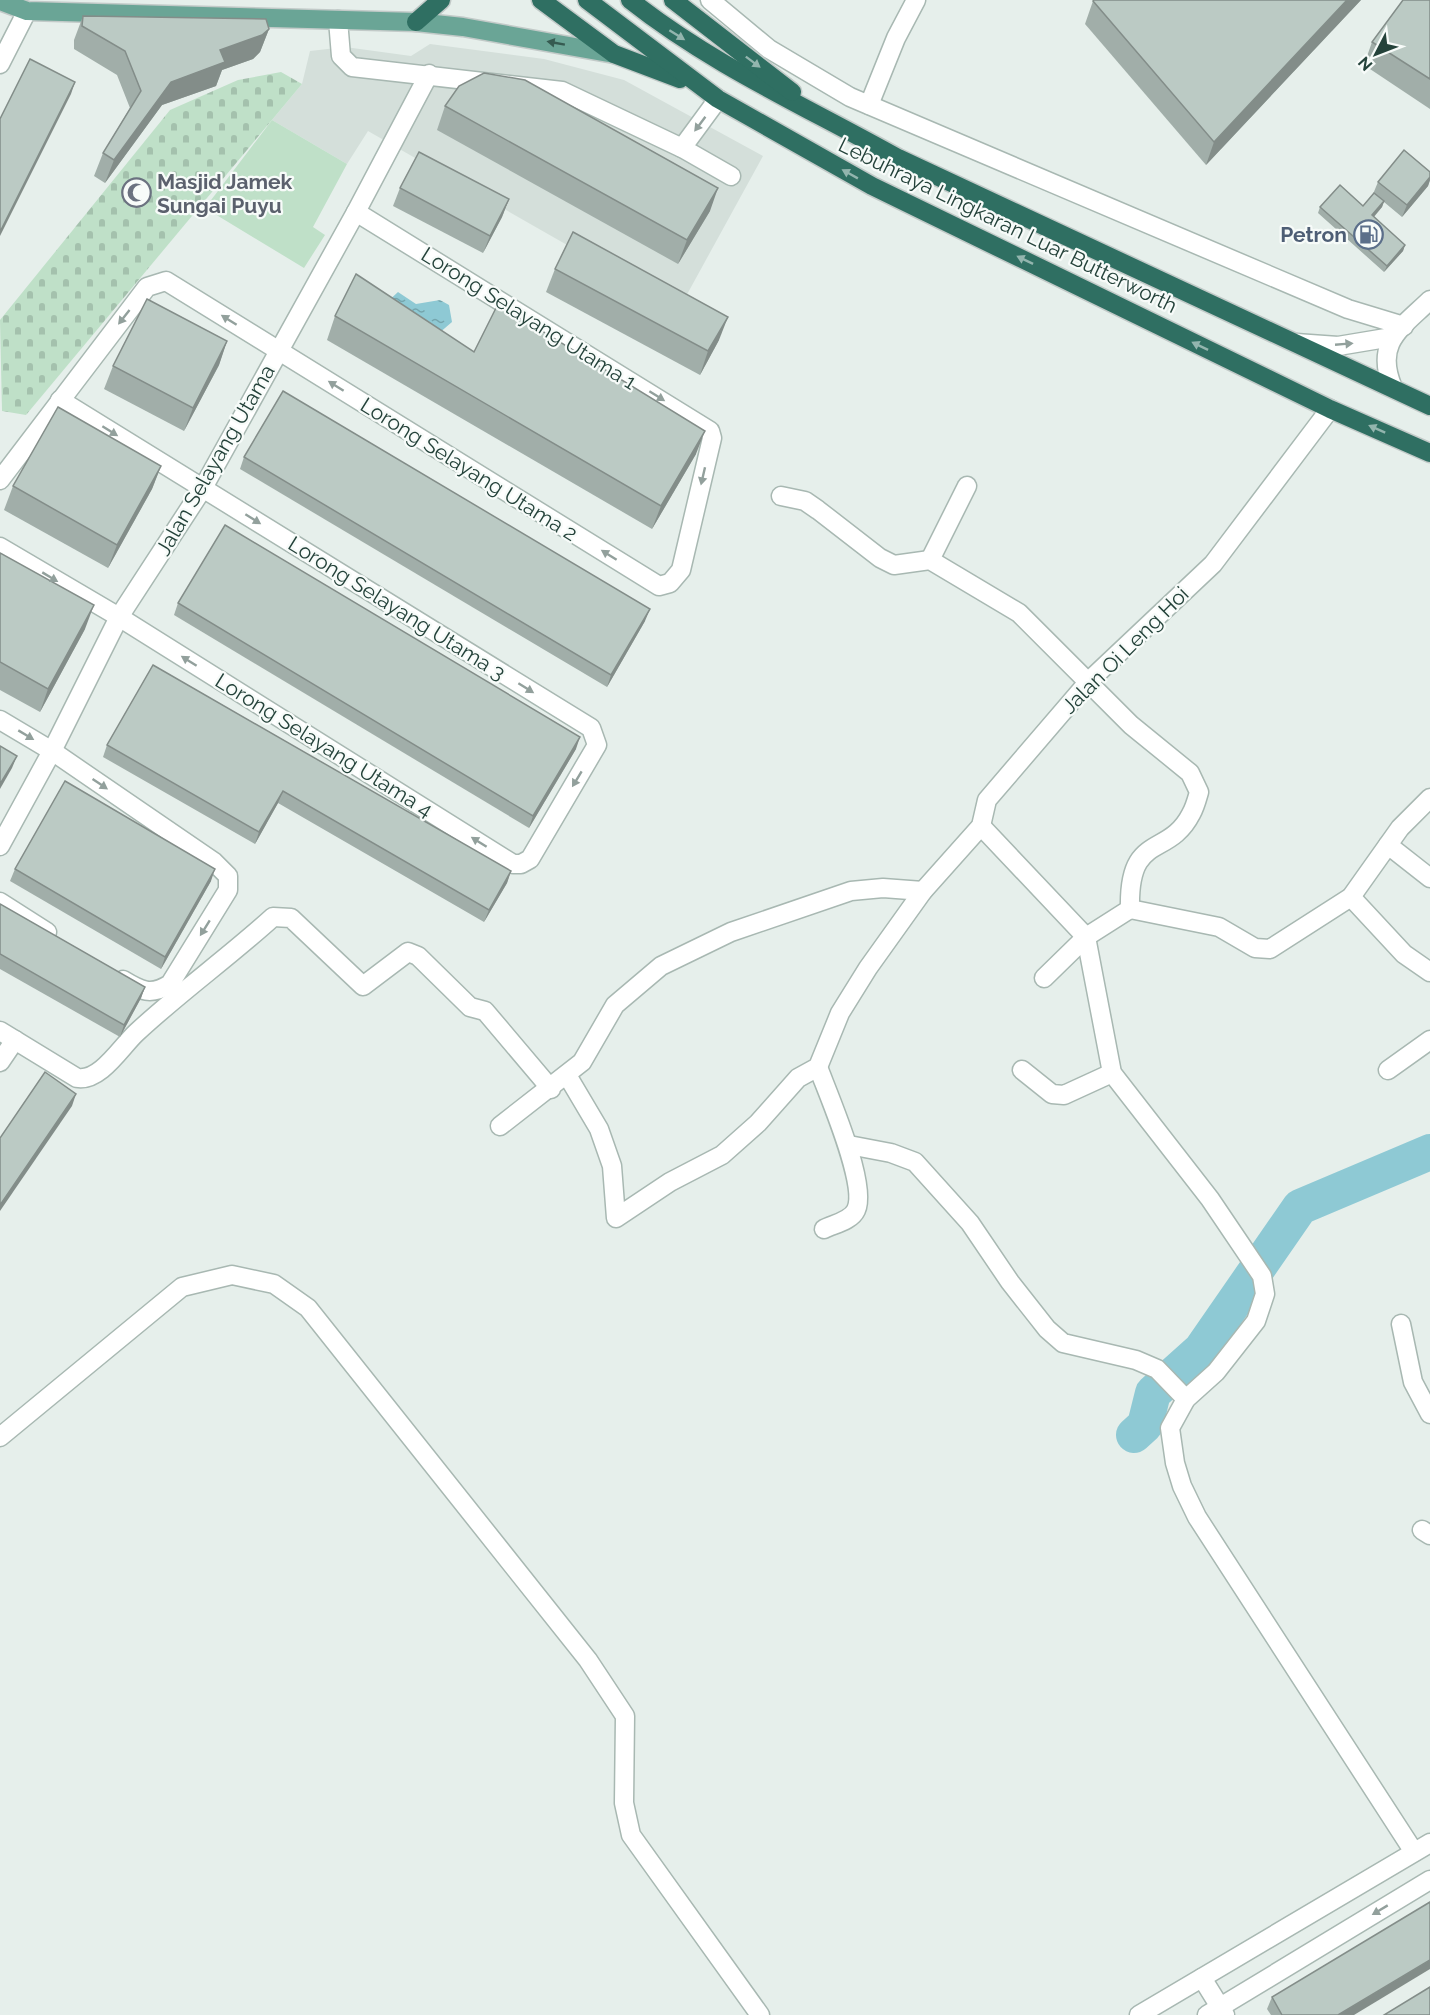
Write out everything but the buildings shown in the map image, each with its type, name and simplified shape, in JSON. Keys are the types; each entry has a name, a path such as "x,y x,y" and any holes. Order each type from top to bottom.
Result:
{"highway":[{"path":"416,22 441,0"},
{"path":"541,0 614,54 699,86"},
{"name":"Lebuhraya Lingkaran Luar Butterworth","path":"587,0 718,99 872,186 1330,409 1430,453"},
{"name":"Lebuhraya Lingkaran Luar Butterworth","path":"630,0 661,24 749,80 825,117 898,158 1430,406"},
{"path":"673,0 825,117"}],"main road":[{"path":"0,1 27,11 416,22 463,27 614,54"}],"street":[{"path":"710,0 769,49 808,74 869,105 1398,332"},
{"path":"869,105 896,38 916,0"},
{"path":"0,64 27,11"},
{"path":"338,20 341,56 352,67 562,91 682,148 731,176"},
{"name":"Jalan Selayang Utama","path":"0,846 52,751 119,617 203,488 356,212 429,74"},
{"path":"682,148 718,99"},
{"name":"Lorong Selayang Utama 1","path":"356,212 701,423 710,431 712,438 681,570 670,582 659,586"},
{"name":"Lorong Selayang Utama 2","path":"60,400 147,287 166,281 659,586"},
{"path":"1393,388 1385,370 1385,356 1398,332 1430,300"},
{"path":"1296,343 1338,345 1398,332"},
{"path":"0,480 60,400"},
{"name":"Lorong Selayang Utama 3","path":"60,400 591,728 597,745 530,859"},
{"name":"Jalan Oi Leng Hoi","path":"818,1067 840,1013 868,968 923,891 981,826 987,800 1089,681 1213,564 1330,409"},
{"path":"930,560 967,486"},
{"path":"781,496 805,501 880,558 894,565 930,560 1019,614 1131,725 1190,773 1199,792 1191,815 1175,833 1149,848 1136,864 1130,885 1130,909"},
{"name":"Lorong Selayang Utama 4","path":"0,547 119,617 513,864 521,864 530,859"},
{"path":"0,720 52,751 214,862 228,876 228,890 170,984 158,991 143,992 105,968"},
{"path":"1044,978 1086,937 1130,909 1219,927 1255,948 1270,949 1352,897 1400,828 1430,798"},
{"path":"981,826 1086,937 1112,1073 1210,1199 1262,1276 1265,1294 1256,1321 1216,1372 1183,1396 1170,1428 1175,1463 1182,1486 1197,1517 1422,1847 1139,2015"},
{"path":"1388,845 1430,878"},
{"path":"500,1126 551,1089 582,1062 615,1005 661,966 730,932 852,891 883,888 923,891"},
{"path":"1352,897 1404,954 1430,972"},
{"path":"0,902 67,944"},
{"path":"0,1062 7,1035 77,1078 86,1079 97,1073 137,1032 273,917 282,916 291,918 363,986 408,952 418,956 470,1007 486,1011 551,1089"},
{"path":"1388,1070 1430,1040"},
{"path":"567,1075 599,1129 609,1157 616,1218 670,1182 722,1155 758,1123 798,1078 818,1067 849,1145 858,1204 850,1218 824,1228"},
{"path":"1022,1070 1052,1094 1064,1095 1112,1073"},
{"path":"849,1145 891,1153 915,1162 970,1223 1010,1282 1047,1329 1063,1343 1136,1360 1157,1369 1183,1396"},
{"path":"0,1437 182,1287 232,1275 274,1284 308,1308 588,1660 625,1716 624,1803 631,1835 760,2015"},
{"path":"1401,1324 1413,1382 1430,1414"},
{"path":"1202,1978 1217,2012 1430,1880"}],"shaded area":[{"path":"430,44 544,59 624,80 763,156 679,309 368,131 347,164 272,120 302,84 310,51 345,47 411,56"}],"green space":[{"path":"281,72 302,84 26,415 2,411 0,320 170,110 238,80"},
{"path":"272,120 347,164 313,227 325,235 304,268 205,208"}],"water":[{"path":"398,292 416,304 440,300 449,305 452,322 438,334 384,305"}],"waterway":[{"path":"1134,1435 1145,1425 1153,1393 1201,1350 1300,1207 1430,1152"}],"place":[{"name":"Masjid Jamek Sungai Puyu","path":"136,193"},
{"name":"Petron","path":"1368,234"}]}
